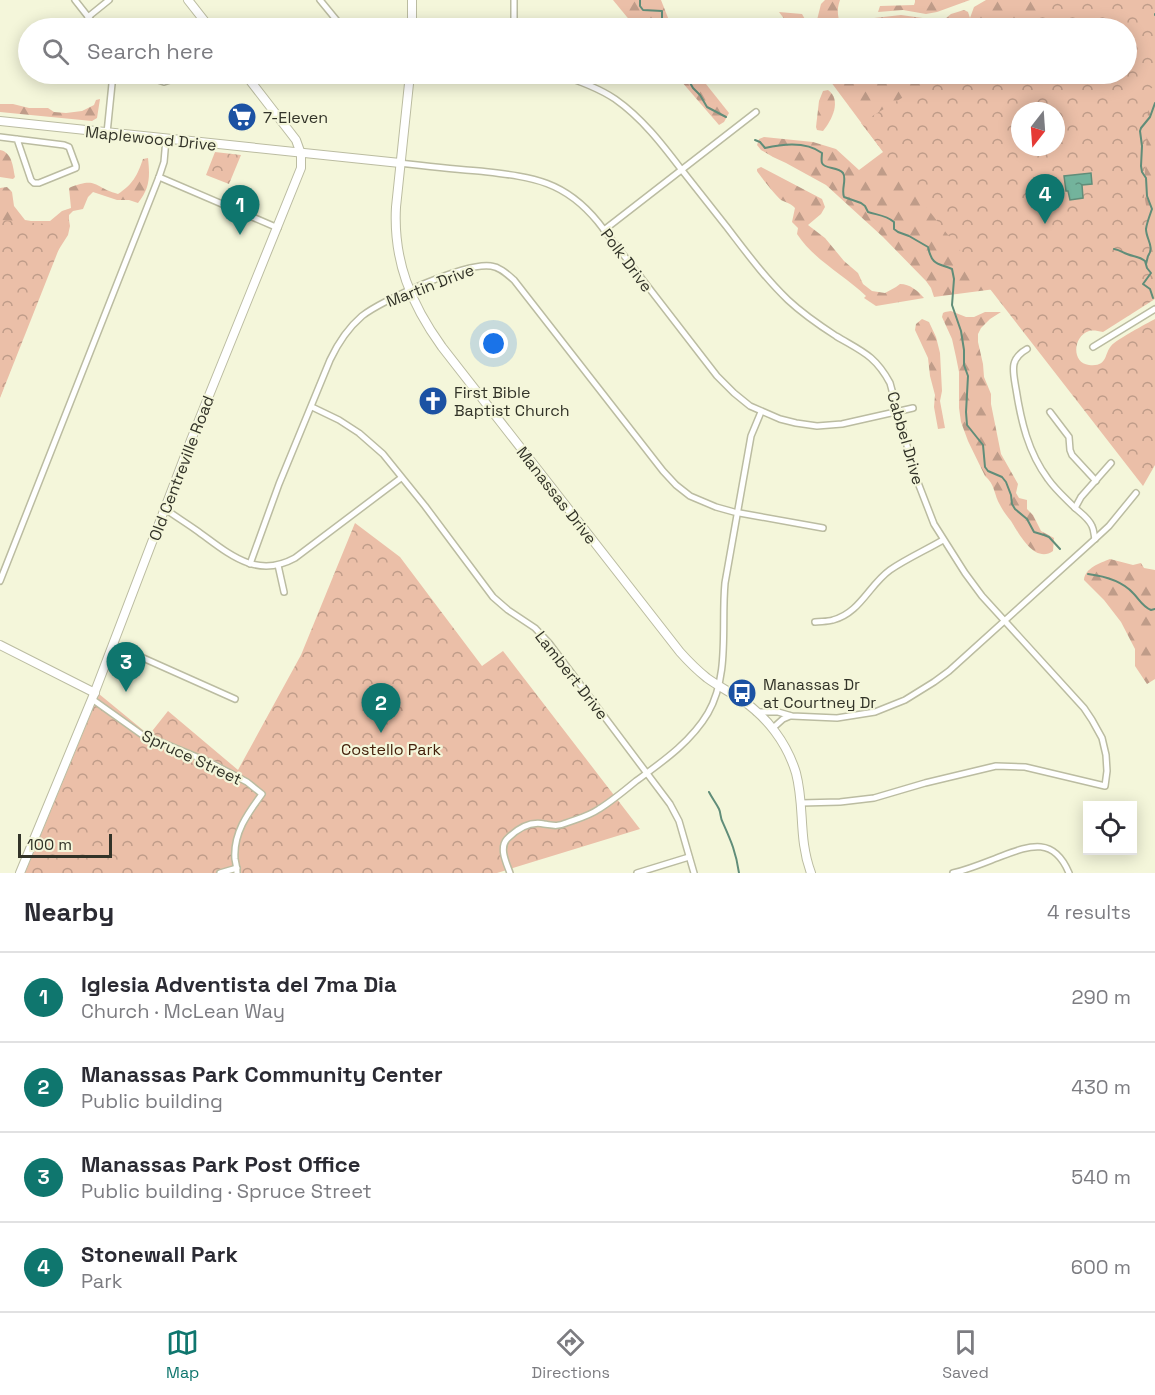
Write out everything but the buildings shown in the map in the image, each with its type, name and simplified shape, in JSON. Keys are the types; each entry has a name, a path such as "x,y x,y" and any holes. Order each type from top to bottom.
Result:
{"main road":[{"path":"188,0 202,18"},
{"path":"412,0 412,18"},
{"path":"253,84 293,136 301,154"},
{"name":"Manassas Drive","path":"409,84 396,207 396,233 401,266 425,324 680,652 699,672 743,701 773,729 784,745 799,785 803,843 811,873"},
{"name":"Maplewood Drive","path":"0,121 301,154"},
{"name":"Polk Drive","path":"301,154 400,163"},
{"name":"Old Centreville Road","path":"21,873 94,696 195,430 299,175 301,154"},
{"name":"Spruce Street","path":"0,645 94,696"}],"street":[{"path":"75,0 88,17 109,0"},
{"path":"320,0 335,18"},
{"path":"514,0 514,18"},
{"path":"107,133 111,84"},
{"name":"Cabbel Drive","path":"586,84 624,106 655,136 776,288 807,316 861,350 884,372 899,412 915,475 934,524 943,540 982,596 1084,708 1102,738 1106,755 1106,786 1025,767 996,766 874,798 801,803"},
{"path":"604,230 756,112"},
{"path":"0,137 17,139 69,147 76,168 34,183 17,139"},
{"path":"0,581 159,177 164,162 166,140"},
{"name":"Polk Drive","path":"400,163 516,175 545,182 575,198 604,230 717,376 740,398 761,412 786,421 817,426 842,424 913,408"},
{"path":"159,177 278,228"},
{"name":"Martin Drive","path":"250,564 275,495 333,353 347,332 374,307 409,290 472,267 490,266 502,270 514,280 672,481 684,491 701,502 737,513 823,528"},
{"path":"1093,347 1155,309"},
{"path":"1027,349 1015,359 1013,368 1026,438 1037,463 1047,478 1063,497 1089,520 1095,539"},
{"name":"Lambert Drive","path":"312,407 359,433 382,454 493,597 535,628 549,643 674,810 694,873"},
{"path":"510,873 503,851 504,843 520,828 533,823 557,826 598,810 674,752 707,715 715,699 723,656 724,592 737,513 751,436 761,412"},
{"path":"1050,412 1069,438 1072,454 1096,481"},
{"path":"1075,508 1081,497 1111,463"},
{"path":"165,509 230,555 250,564 278,565 296,558 401,478"},
{"path":"756,712 770,711 792,716 837,718 875,712 905,700 949,671 1095,539 1136,493"},
{"path":"814,622 832,621 848,613 890,570 943,540"},
{"path":"278,565 284,592"},
{"path":"114,645 235,699"},
{"name":"Spruce Street","path":"94,696 141,734 209,762 248,783 262,794 239,830 235,859 237,871"},
{"path":"773,729 786,717 792,716"},
{"path":"953,873 1023,848 1035,846 1050,850 1060,857 1069,873"},
{"path":"637,873 689,857"},
{"path":"220,873 237,871"}],"green space":[{"path":"613,0 661,0 668,18 628,18"},
{"path":"825,0 840,0 839,18 818,18 821,4"},
{"path":"915,0 970,0 926,14 903,10 878,12 880,6 914,5"},
{"path":"986,0 1155,0 1155,266 1063,156 1065,106 1107,84 1137,84 1137,18 970,18 974,7"},
{"path":"1059,0 1153,0 1155,11 1155,87 1149,89 1144,194 1155,254 1155,299 1103,332 1091,331 1084,334 1077,343 1076,349 1079,360 1083,363 1099,364 1114,343 1155,319 1155,465 1143,486 861,123 925,84 1137,84 1137,18 1029,18"},
{"path":"964,10 968,12 970,18 946,18 951,14"},
{"path":"779,12 802,14 804,18 784,18"},
{"path":"901,15 923,18 874,18"},
{"path":"684,84 706,84 729,113 724,122 719,125"},
{"path":"832,84 950,84 1072,279 934,297 926,281 883,237 826,185 773,157 757,145 759,139 764,137 813,142 836,149 859,170 883,152"},
{"path":"828,90 834,99 834,110 823,131 817,130 819,101 823,91"},
{"path":"100,99 97,118 92,121 0,112 0,104 48,108 54,112 82,111"},
{"path":"0,150 4,151 11,160 15,177 13,179 0,177"},
{"path":"215,152 241,155 229,184 206,175"},
{"path":"148,158 148,182 138,203 117,200 93,192 83,209 73,211 69,215 68,235 54,257 0,397 0,188 7,187 12,192 14,206 25,220 50,221 62,211 71,208 69,188 91,183 118,194 134,179 143,159"},
{"path":"761,167 822,199 825,207 821,214 808,225 825,238 844,261 858,273 863,284 872,291 885,293 904,284 914,288 924,298 876,306 864,298 866,296 804,243 797,234 798,228 792,222 795,208 781,200 769,186 757,171"},
{"path":"0,220 68,226 0,398"},
{"path":"951,311 966,317 974,317 985,312 1001,312 990,319 978,334 984,377 991,394 1001,454 1018,484 1016,493 1019,498 1027,500 1027,509 1033,515 1041,531 1054,538 1053,551 1046,554 1034,551 1018,533 1001,507 993,486 985,476 968,441 959,408 959,372 956,357 952,339 942,317 943,313"},
{"path":"922,319 929,322 940,353 942,391 940,401 945,428 938,429 928,358 915,330 916,324"},
{"name":"Costello Park","path":"355,523 400,557 482,666 503,651 640,829 497,873 25,873 99,694 149,735 168,711 238,770 301,655"},
{"path":"1110,559 1133,565 1141,563 1144,568 1155,570 1155,679 1147,684 1135,666 1135,649 1121,622 1084,580 1090,569"}],"water":[{"path":"1091,173 1092,184 1082,185 1083,198 1070,200 1064,176"}],"waterway":[{"path":"640,0 643,10 662,11 662,18"},
{"path":"691,84 707,107 726,117"},
{"path":"1146,264 1151,249 1146,229 1152,209 1147,196 1146,178 1141,166 1140,131 1150,117 1155,103"},
{"path":"755,140 765,148 801,145 816,149 822,153 823,165 843,173 844,197 861,203 868,212 891,220 894,222 894,229 928,247 934,261 952,269 954,279 952,305 961,331 964,365 968,376 967,425 983,445 985,467 1006,482 1015,509 1027,519 1034,532 1049,537 1060,549"},
{"path":"1114,249 1145,261 1151,273 1143,284 1150,289 1153,298"},
{"path":"1088,574 1118,582 1129,589 1145,607 1155,609"},
{"path":"709,792 720,811 735,853 739,873"}],"place":[{"name":"7-Eleven","path":"242,117"},
{"name":"Stonewall Park","path":"1045,224"},
{"name":"Iglesia Adventista del 7ma Dia","path":"240,235"},
{"name":"First Bible Baptist Church","path":"433,401"},
{"name":"Manassas Park Post Office","path":"126,692"},
{"name":"Manassas Dr at Courtney Dr","path":"742,693"},
{"name":"Manassas Park Community Center","path":"381,733"}]}
